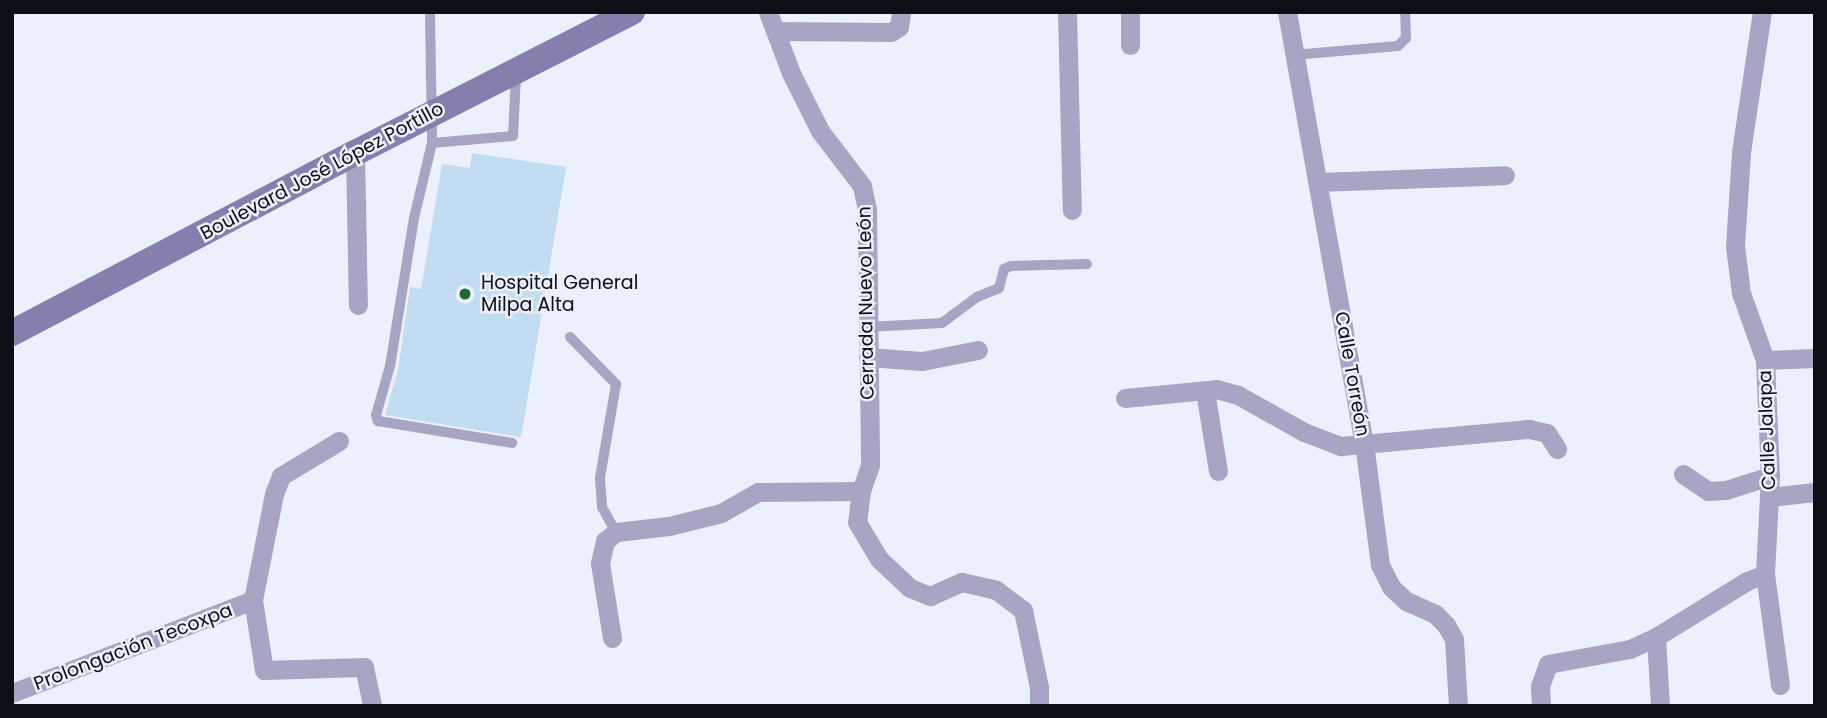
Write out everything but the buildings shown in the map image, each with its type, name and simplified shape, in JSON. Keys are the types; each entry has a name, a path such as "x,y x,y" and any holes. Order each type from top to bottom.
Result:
{"main road":[{"name":"Boulevard José López Portillo","path":"12,333 430,114 632,12"}],"street":[{"name":"Cerrada Nuevo León","path":"768,12 791,73 820,131 862,186 867,210 870,465 861,491 857,522 879,559 910,588 930,596 962,582 996,590 1023,610 1039,687 1039,706"},
{"path":"777,31 891,32 899,27 901,12"},
{"path":"1067,12 1072,210"},
{"path":"1130,12 1130,45"},
{"name":"Calle Torreón","path":"1287,12 1364,443 1380,565 1391,587 1406,601 1435,614 1446,625 1454,639 1458,706"},
{"name":"Calle Jalapa","path":"1762,12 1741,152 1735,246 1741,293 1765,360 1770,476 1765,574 1780,685"},
{"path":"355,153 358,305"},
{"path":"1318,182 1505,175"},
{"path":"868,357 922,360 978,350"},
{"path":"1765,360 1815,358"},
{"path":"1125,398 1216,389 1238,395 1304,432 1341,446 1529,429 1547,433 1558,449"},
{"path":"1205,391 1217,471"},
{"path":"339,441 281,476 274,494 253,600 264,670 364,667 372,706"},
{"path":"1683,474 1708,491 1726,490 1770,476"},
{"path":"611,638 600,563 605,541 617,531 669,526 721,513 758,492 861,491"},
{"path":"1770,497 1815,492"},
{"path":"1541,706 1540,686 1548,664 1609,654 1656,637 1747,581 1765,574"},
{"name":"Prolongación Tecoxpa","path":"12,693 253,600"},
{"path":"1656,637 1660,706"}],"lane":[{"path":"430,12 432,143 414,218 390,366 376,415 378,421 512,443"},
{"path":"1293,55 1398,46 1406,38 1405,12"},
{"path":"432,143 513,136 516,71"},
{"path":"867,327 942,323 977,297 999,288 1004,270 1011,266 1087,264"},
{"path":"570,337 616,384 600,478 602,507 617,531"}],"place":[{"name":"Hospital General Milpa Alta","path":"465,294"}]}
